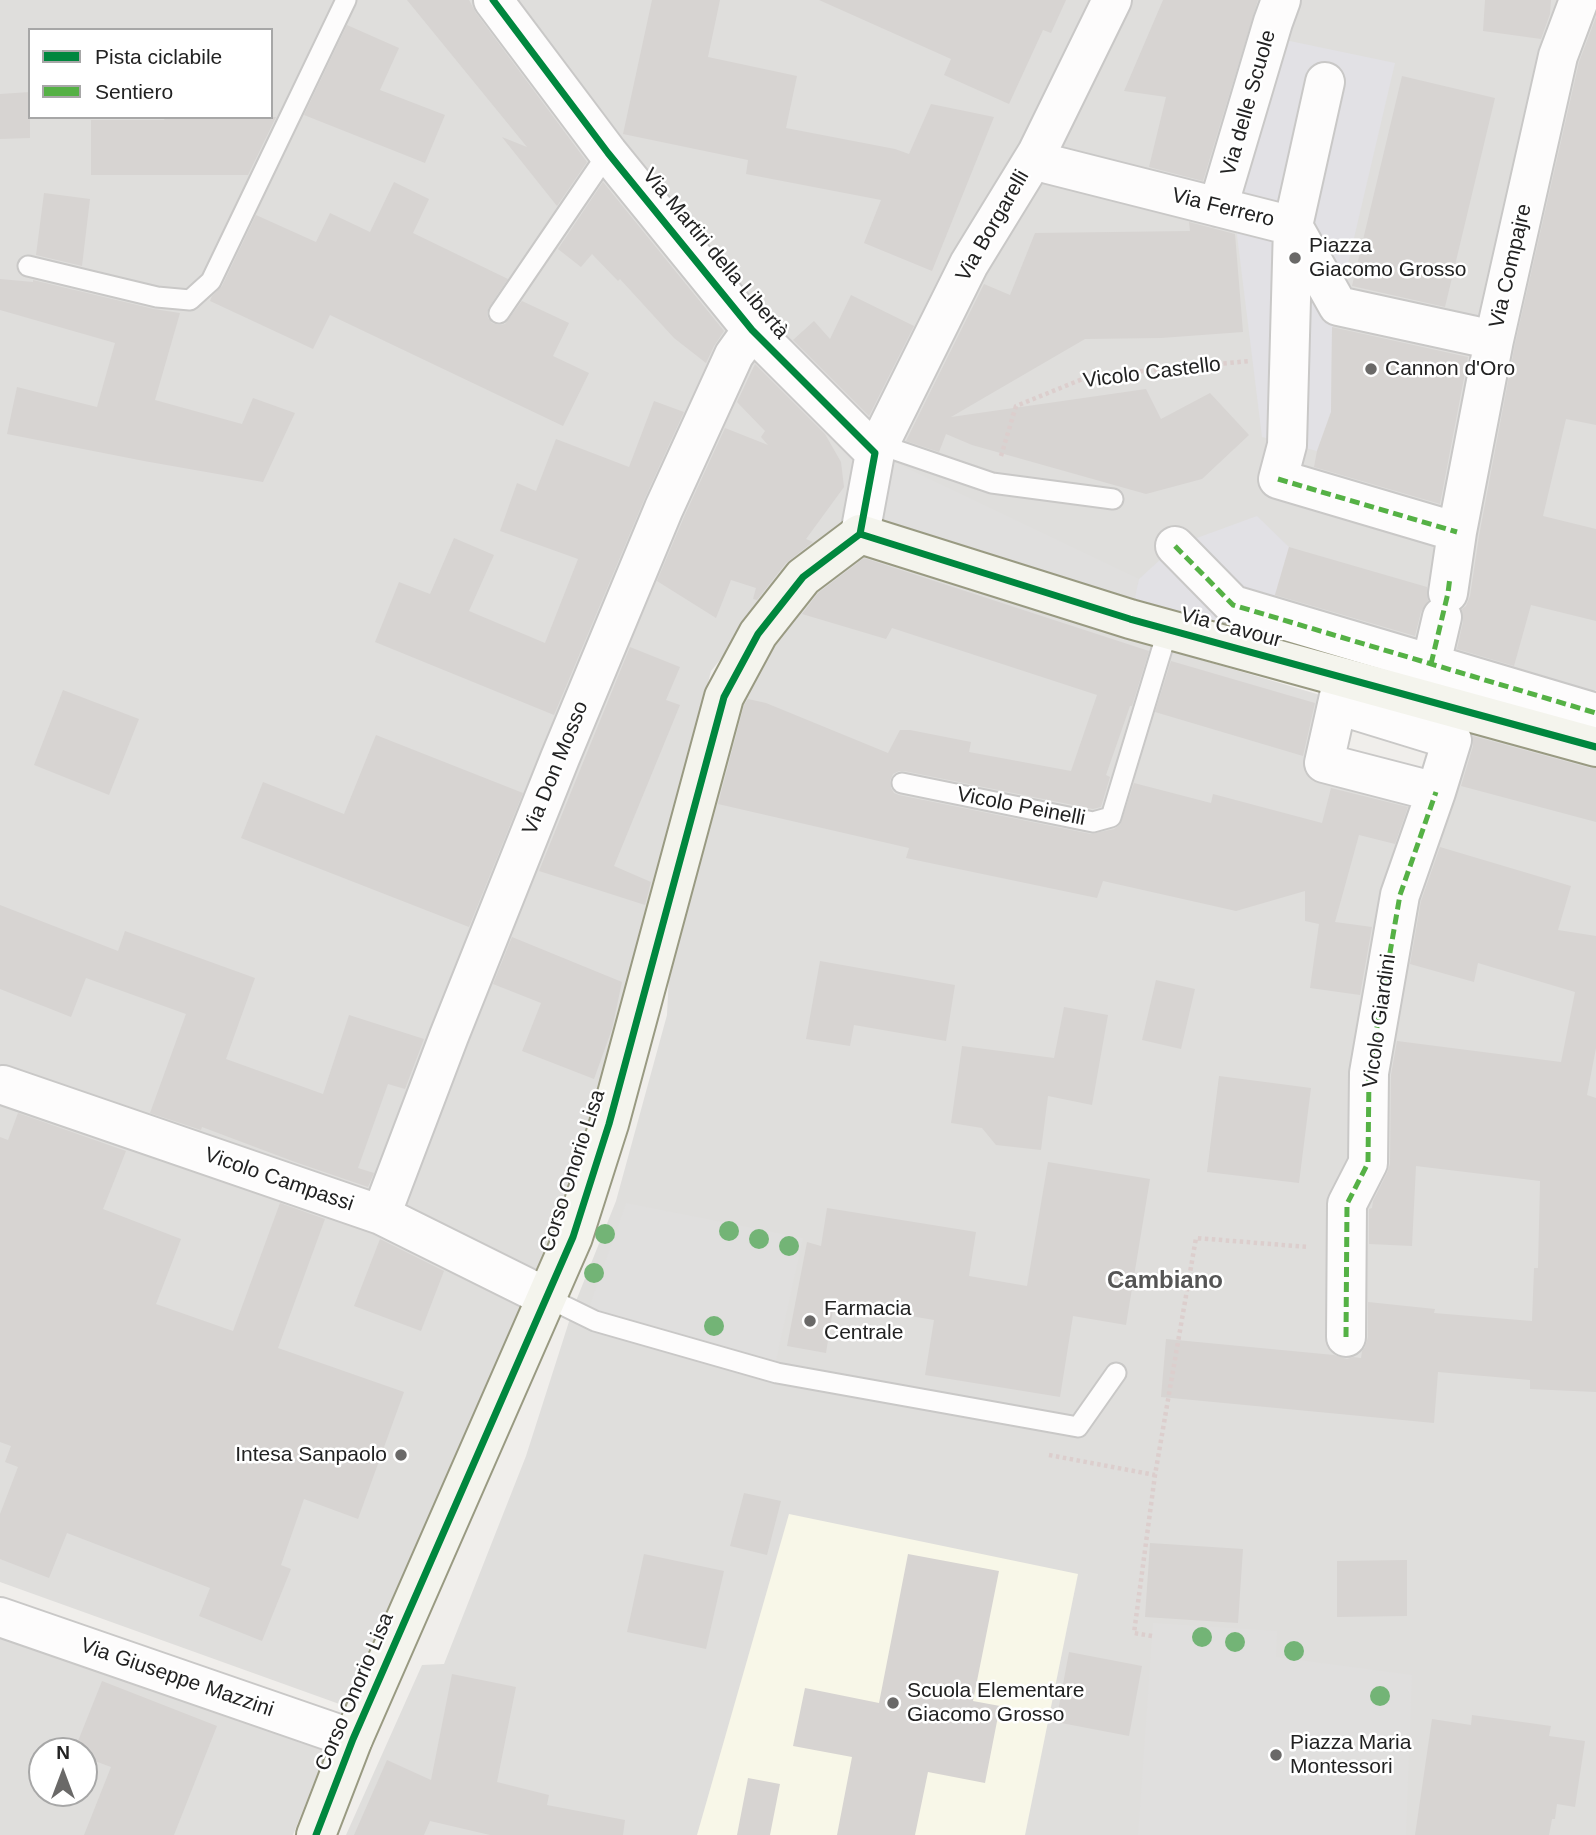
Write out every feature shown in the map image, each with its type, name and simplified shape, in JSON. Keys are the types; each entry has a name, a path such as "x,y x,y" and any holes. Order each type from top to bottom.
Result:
{"street":[{"name":"Via Martiri della Libertà","path":"493,0 608,153 752,330 877,448"},
{"name":"Via Borgarelli","path":"877,448 969,264 1037,153 1112,0"},
{"name":"Via delle Scuole","path":"1218,206 1281,0"},
{"name":"Via Compajre","path":"1431,664 1447,596 1494,340 1558,56 1579,0"},
{"path":"1325,82 1293,226 1287,444 1278,480 1457,532"},
{"name":"Via Ferrero","path":"1037,153 1048,164 1293,226 1338,306 1494,340"},
{"name":"Via Don Mosso","path":"381,1215 449,1035 643,558 734,355 752,330"},
{"path":"860,534 877,448"},
{"name":"Via Cavour","path":"860,534 1168,629 1340,692 1458,725 1593,731"},
{"name":"Corso Onorio Lisa","path":"316,1835 353,1739 573,1237 608,1124 724,697 758,634 803,577 860,534"},
{"path":"1175,545 1234,605 1431,664 1593,731"},
{"path":"1340,692 1324,763 1436,792"},
{"name":"Vicolo Giardini","path":"1346,1337 1348,1204 1368,1163 1369,1073 1400,895 1458,725"},
{"name":"Vicolo Campassi","path":"3,1085 381,1215 546,1297"},
{"name":"Via Giuseppe Mazzini","path":"0,1617 353,1739"}],"lane":[{"path":"28,266 158,297 190,300 211,281 346,0"},
{"path":"499,313 608,153"},
{"path":"877,448 992,483 1113,499"},
{"name":"Vicolo Peinelli","path":"902,783 1093,822 1111,817 1168,629"},
{"path":"546,1297 595,1321 777,1373 1078,1427 1116,1373"}],"path":[{"path":"1152,1636 1134,1633 1155,1475 1196,1238 1347,1251"}],"shaded area":[{"path":"0,0 481,0 851,449 860,478 846,517 782,583 711,671 619,1030 562,1211 356,1710 0,1582"},
{"path":"505,0 1097,0 872,441 763,325"},
{"path":"1121,0 1596,0 1596,690 1574,713 1468,693 879,532 890,453"},
{"name":"Piazza Giacomo Grosso","path":"1261,35 1395,63 1332,332 1331,412 1317,451 1262,437 1234,211"},
{"path":"875,453 1139,579 1130,619 860,534"},
{"path":"1257,516 1289,547 1274,598 1234,605 1223,643 1130,619 1139,579 1175,546"},
{"path":"863,552 1144,643 1344,702 1329,756 1448,791 1466,721 1596,752 1596,1835 346,1835 422,1665 444,1664 526,1456 574,1306 616,1201 667,1015 671,934 714,745 787,608"},
{"path":"626,1203 803,1238 774,1370 588,1310"},
{"name":"Scuola Elementare Giacomo Grosso","path":"789,1514 1078,1574 1025,1835 697,1835"},
{"path":"0,1623 331,1740 293,1835 0,1835"},
{"name":"Piazza Maria Montessori","path":"1153,1623 1277,1631 1276,1657 1412,1675 1406,1835 1138,1835"}],"building":[{"path":"407,0 469,0 587,162 557,206 502,137 527,147"},
{"path":"652,0 720,0 708,57 797,76 786,128 909,154 931,104 994,117 932,271 864,243 881,200 746,174 748,160 623,134"},
{"path":"819,0 1066,0 1051,33 1043,30 1009,104 944,75 951,59"},
{"path":"1163,0 1258,0 1203,181 1149,167 1166,97 1124,91"},
{"path":"1485,0 1551,0 1550,14 1541,39 1483,31"},
{"path":"1596,17 1596,425 1566,419 1543,516 1596,529 1596,621 1531,605 1514,666 1457,649 1463,622 1462,609 1470,596 1515,344 1579,62"},
{"path":"347,25 399,48 380,90 445,115 425,163 304,115"},
{"path":"1402,76 1495,98 1445,307 1352,286"},
{"path":"28,92 30,138 0,139 0,94"},
{"path":"276,117 248,175 91,175 91,120"},
{"path":"394,182 429,199 413,233 508,279 489,307 487,313 492,323 505,324 522,301 569,323 553,356 589,373 563,426 330,315 313,349 210,301 222,286 256,215 316,242 330,213 370,232"},
{"path":"603,182 724,331 706,363 674,338 620,279 618,281 592,254 581,267 558,249"},
{"path":"44,193 90,199 82,266 36,255"},
{"path":"1189,222 1235,234 1243,332 1161,338 1085,339 951,417 1146,389 1161,419 1210,393 1249,435 1202,479 1146,494 972,445 946,434 939,452 906,441 984,284 1010,295 1035,233 1190,231"},
{"path":"0,279 33,280 180,313 155,400 242,424 253,398 295,413 263,482 7,434 17,387 97,407 115,343 0,310"},
{"path":"851,295 914,326 869,416 793,340 814,321 830,339"},
{"path":"1332,327 1468,357 1440,504 1314,467 1331,412"},
{"path":"755,364 825,434 841,462 844,487 806,539 813,542 786,563 757,600 753,599 756,588 731,580 716,618 657,581 725,428 768,445 761,437 765,431 737,402"},
{"path":"654,401 684,412 554,715 375,642 399,582 430,594 454,538 494,555 469,611 545,643 578,559 500,531 517,483 536,491 556,439 629,467"},
{"path":"1289,547 1427,587 1428,601 1421,612 1415,636 1275,595"},
{"path":"864,558 1149,651 1106,775 1110,777 1101,807 1093,809 904,771 893,774 890,781 894,793 1091,834 1120,825 1134,783 1211,803 1213,794 1322,823 1331,788 1408,807 1395,844 1359,835 1335,922 1372,927 1360,995 1310,988 1319,924 1305,921 1305,891 1236,911 1103,881 1097,898 906,858 909,848 718,804 744,705 748,699 766,703 888,753 900,730 910,730 971,742 969,752 1071,771 1097,695 892,628 886,639 802,614 818,593"},
{"path":"630,647 680,667 666,700 680,705 614,866 651,882 645,905 539,871"},
{"path":"1171,661 1315,703 1303,756 1155,712"},
{"path":"63,690 139,719 109,795 34,765"},
{"path":"376,735 523,793 469,927 241,838 263,782 344,814"},
{"path":"1473,736 1596,768 1596,822 1461,786 1473,746"},
{"path":"1440,847 1571,886 1558,930 1596,936 1596,1048 1587,1095 1596,1098 1596,1392 1530,1389 1530,1380 1438,1372 1434,1423 1161,1397 1166,1339 1334,1355 1347,1359 1361,1358 1368,1337 1368,1302 1435,1309 1434,1313 1532,1321 1534,1268 1538,1268 1540,1181 1416,1166 1412,1246 1369,1244 1369,1209 1372,1208 1390,1164 1391,1075 1397,1041 1561,1062 1575,992 1478,963 1474,982 1410,964 1421,901"},
{"path":"0,905 118,951 125,931 255,978 226,1059 323,1094 349,1015 424,1039 405,1089 388,1084 358,1168 374,1173 368,1187 202,1127 201,1130 150,1113 186,1014 86,978 71,1017 0,989"},
{"path":"512,937 622,982 612,1029 594,1079 522,1051 541,1003 493,984"},
{"path":"820,961 955,985 946,1041 854,1025 850,1046 806,1039"},
{"path":"1156,980 1195,989 1181,1049 1142,1040"},
{"path":"1064,1007 1108,1015 1092,1105 1048,1096 1041,1150 996,1145 982,1128 951,1123 962,1046 1054,1058"},
{"path":"1219,1076 1311,1088 1299,1183 1207,1172"},
{"path":"18,1113 126,1151 103,1209 181,1239 156,1304 233,1331 280,1203 325,1219 278,1348 404,1392 358,1519 304,1499 281,1565 291,1569 262,1641 199,1616 210,1588 67,1533 49,1578 0,1559 0,1514 18,1467 5,1462 11,1446 0,1442 0,1137 8,1140"},
{"path":"1048,1162 1150,1179 1126,1325 1073,1316 1060,1397 925,1375 934,1320 834,1303 826,1353 787,1346 807,1242 821,1246 827,1208 976,1232 969,1276 1027,1286"},
{"path":"380,1239 444,1271 421,1331 354,1306"},
{"path":"744,1493 781,1501 767,1555 730,1546"},
{"path":"1150,1543 1243,1549 1238,1623 1145,1617"},
{"path":"644,1554 724,1571 706,1649 627,1632"},
{"path":"908,1554 999,1571 973,1701 1000,1706 985,1783 928,1772 915,1835 837,1835 852,1757 793,1746 805,1688 879,1703"},
{"path":"1407,1560 1407,1616 1337,1617 1337,1561"},
{"path":"1069,1652 1142,1666 1129,1736 1056,1722"},
{"path":"452,1674 516,1687 497,1782 549,1795 547,1805 625,1820 623,1835 490,1835 430,1821 424,1835 354,1835 387,1760 431,1780"},
{"path":"102,1681 217,1726 174,1835 84,1835 95,1807 98,1807 98,1800 111,1767 98,1762 98,1737 80,1737"},
{"path":"1472,1715 1551,1726 1549,1736 1585,1741 1575,1807 1557,1804 1549,1835 1415,1835 1432,1719 1471,1725"},
{"path":"748,1778 780,1784 770,1835 737,1835"}],"marked path":[{"path":"1278,479 1457,532"},
{"path":"1175,546 1233,605 1596,713"},
{"path":"1431,664 1450,577"},
{"path":"1346,1337 1347,1204 1368,1163 1369,1073 1400,895 1436,792"}],"cycle path":[{"path":"493,0 608,153 752,330 875,453 860,534"},
{"path":"860,534 1130,619 1596,747"},
{"path":"316,1835 353,1739 573,1237 609,1124 724,697 758,634 803,577 860,534"}],"place":[{"name":"Piazza Giacomo Grosso","path":"1295,258"},
{"name":"Cannon d'Oro","path":"1371,369"},
{"name":"Farmacia Centrale","path":"810,1321"},
{"name":"Intesa Sanpaolo","path":"401,1455"},
{"name":"Scuola Elementare Giacomo Grosso","path":"893,1703"},
{"name":"Piazza Maria Montessori","path":"1276,1755"}],"district":[{"name":"Cambiano","path":"1165,1281"}]}
